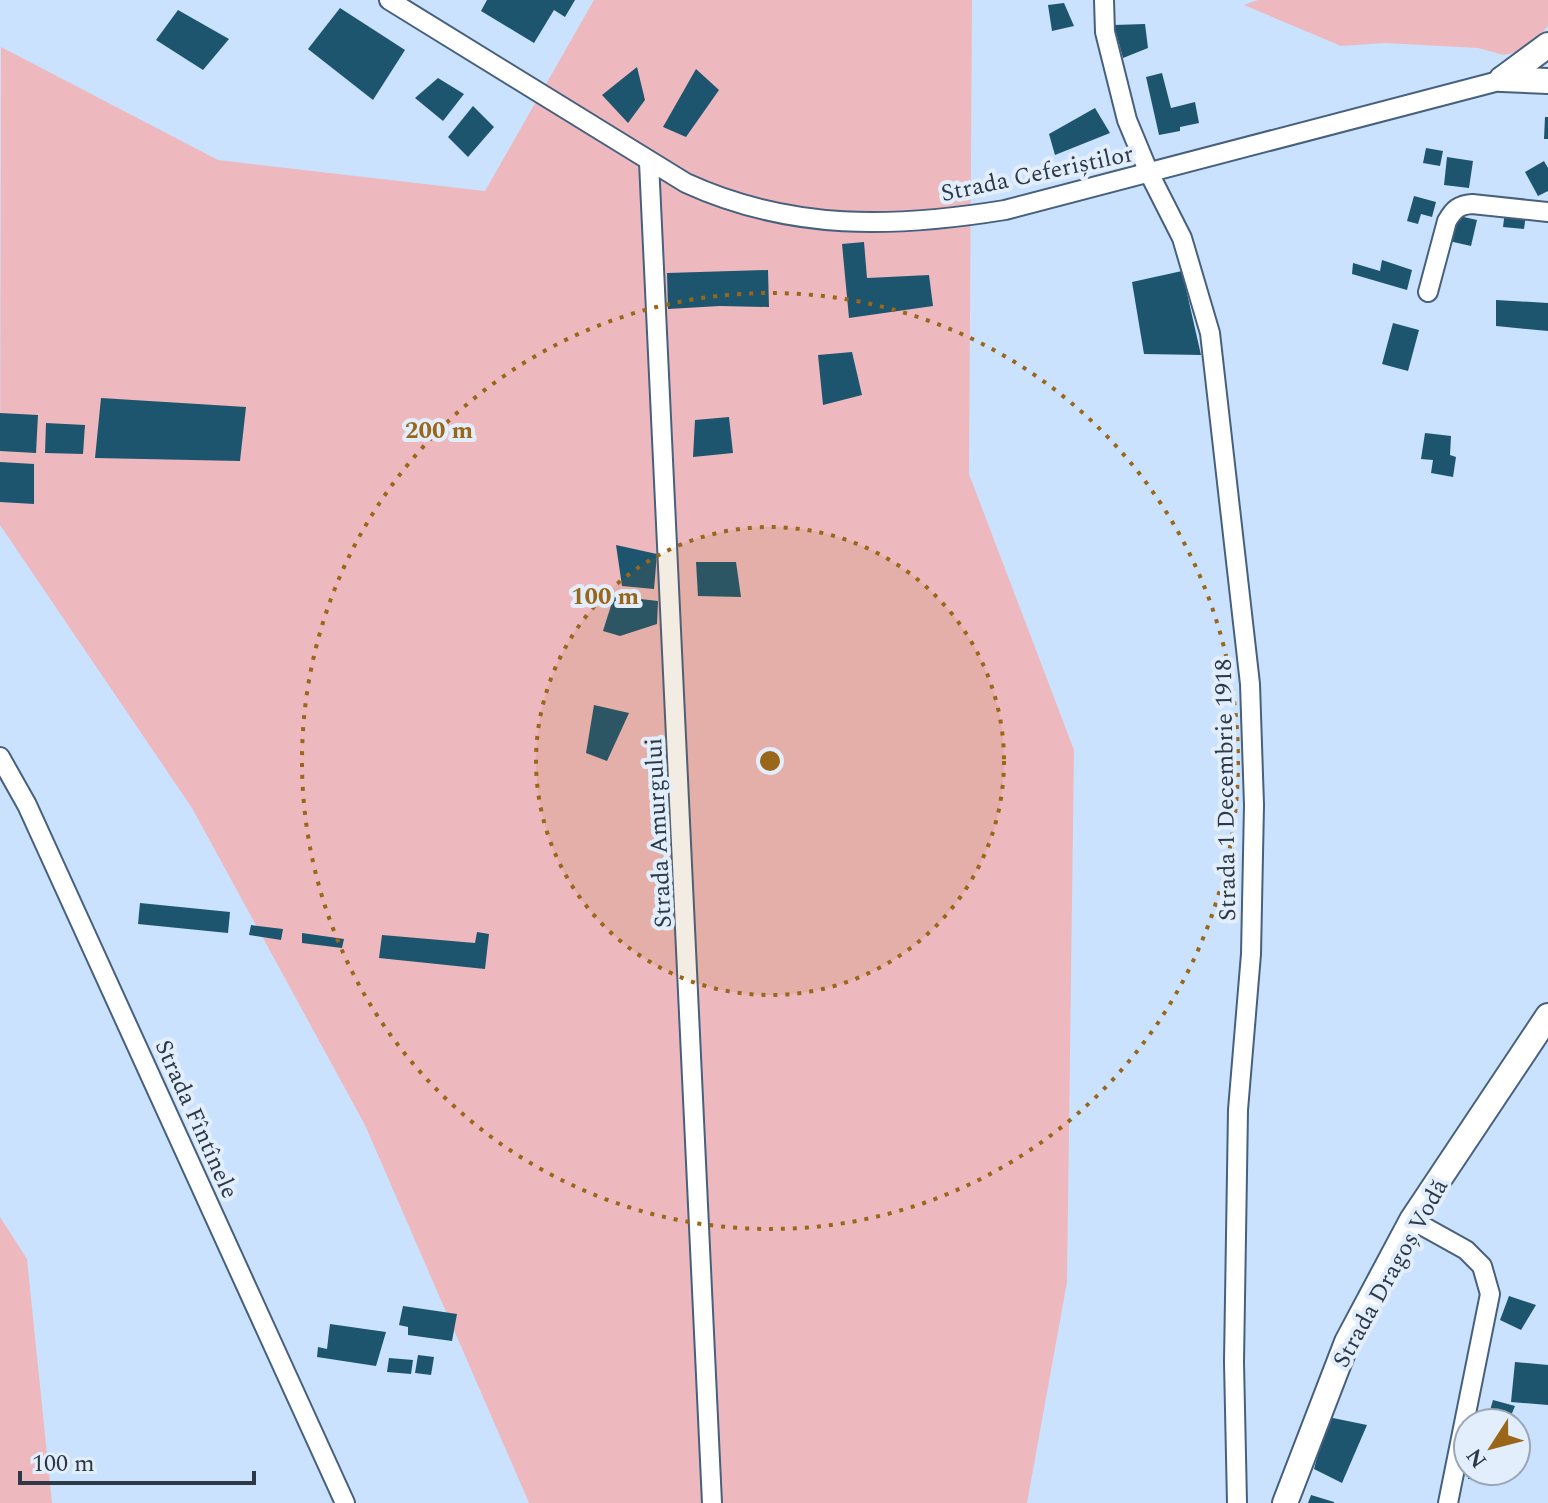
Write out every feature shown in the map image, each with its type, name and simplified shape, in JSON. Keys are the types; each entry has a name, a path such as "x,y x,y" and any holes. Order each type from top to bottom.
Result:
{"main road":[{"path":"1502,79 1548,45"},
{"path":"1502,79 1548,81"},
{"name":"Strada Dragoș Vodă","path":"1285,1503 1347,1342 1412,1220 1548,1016"}],"street":[{"name":"Strada Ceferiștilor","path":"389,0 686,183 742,204 792,217 848,223 897,223 991,212 1502,79"},
{"name":"Strada 1 Decembrie 1918","path":"1104,0 1109,53 1127,120 1149,173 1182,238 1210,333 1250,684 1254,805 1251,954 1238,1110 1234,1362 1237,1503"},
{"path":"1502,79 1548,57"},
{"path":"1502,79 1548,72"},
{"name":"Strada Amurgului","path":"649,162 712,1503"},
{"path":"1428,292 1447,221 1453,210 1461,205 1548,212"},
{"name":"Strada Fîntînele","path":"0,757 27,805 345,1503"},
{"path":"1412,1220 1466,1250 1482,1266 1490,1294 1448,1503"}],"shaded area":[{"path":"594,0 972,0 969,474 1074,750 1067,1282 1027,1503 529,1503 365,1125 192,808 0,525 1,47 218,160 485,191"},
{"path":"1258,0 1548,0 1548,26 1525,50 1504,55 1478,48 1385,43 1341,46 1244,5"},
{"path":"0,1217 27,1259 52,1503 0,1503"}],"building":[{"path":"487,0 575,0 565,17 554,10 534,43 481,11"},
{"path":"1064,3 1074,26 1052,31 1048,5"},
{"path":"340,8 405,50 373,100 308,49"},
{"path":"178,10 229,39 203,70 156,40"},
{"path":"1145,24 1148,48 1123,58 1114,25"},
{"path":"637,67 645,100 628,123 602,95"},
{"path":"696,69 719,90 686,137 663,127"},
{"path":"1162,73 1171,108 1195,102 1199,123 1159,135 1146,77"},
{"path":"438,78 464,94 443,121 415,98"},
{"path":"473,106 494,127 468,157 448,137"},
{"path":"1095,108 1110,133 1055,155 1049,134"},
{"path":"1545,117 1548,117 1548,139 1544,139"},
{"path":"1426,148 1443,151 1440,166 1423,163"},
{"path":"1447,157 1473,161 1469,188 1444,185"},
{"path":"1544,161 1548,168 1548,191 1538,196 1525,172"},
{"path":"1414,196 1436,202 1432,217 1421,214 1418,224 1407,221"},
{"path":"1505,211 1526,214 1524,229 1503,227"},
{"path":"1455,215 1477,220 1471,246 1449,241"},
{"path":"864,242 867,278 929,275 933,306 849,318 842,244"},
{"path":"1382,260 1412,270 1407,290 1352,274 1353,263 1380,271"},
{"path":"768,270 769,307 668,309 667,273"},
{"path":"1182,271 1201,355 1144,354 1132,282"},
{"path":"1496,300 1548,303 1548,331 1496,326"},
{"path":"1393,323 1419,330 1408,371 1382,364"},
{"path":"852,352 862,395 823,405 818,355"},
{"path":"101,398 246,407 240,461 95,458"},
{"path":"0,413 38,415 36,453 0,451"},
{"path":"729,417 733,453 693,457 695,420"},
{"path":"46,423 85,425 83,454 45,453"},
{"path":"1425,433 1451,436 1450,455 1456,457 1453,477 1431,473 1433,460 1421,459"},
{"path":"0,462 34,464 34,504 0,502"},
{"path":"616,545 657,554 654,589 622,586"},
{"path":"696,562 736,562 741,597 698,596"},
{"path":"614,596 658,601 657,624 620,636 603,631"},
{"path":"594,705 629,713 607,761 586,753"},
{"path":"140,903 230,912 228,933 138,924"},
{"path":"251,925 283,929 281,940 249,935"},
{"path":"477,932 489,934 485,969 379,958 382,935 475,943"},
{"path":"302,933 344,939 342,948 302,943"},
{"path":"1509,1296 1536,1305 1521,1330 1500,1320"},
{"path":"403,1306 457,1314 452,1341 408,1335 408,1327 399,1325"},
{"path":"330,1324 386,1332 376,1366 317,1357 318,1347 327,1349"},
{"path":"418,1355 434,1357 431,1375 415,1373"},
{"path":"389,1358 413,1360 411,1374 387,1372"},
{"path":"1515,1362 1548,1365 1548,1405 1511,1402"},
{"path":"1493,1400 1515,1406 1515,1407 1491,1407"},
{"path":"1328,1417 1367,1425 1342,1483 1314,1469"},
{"path":"1311,1495 1334,1502 1334,1503 1308,1503"}]}
